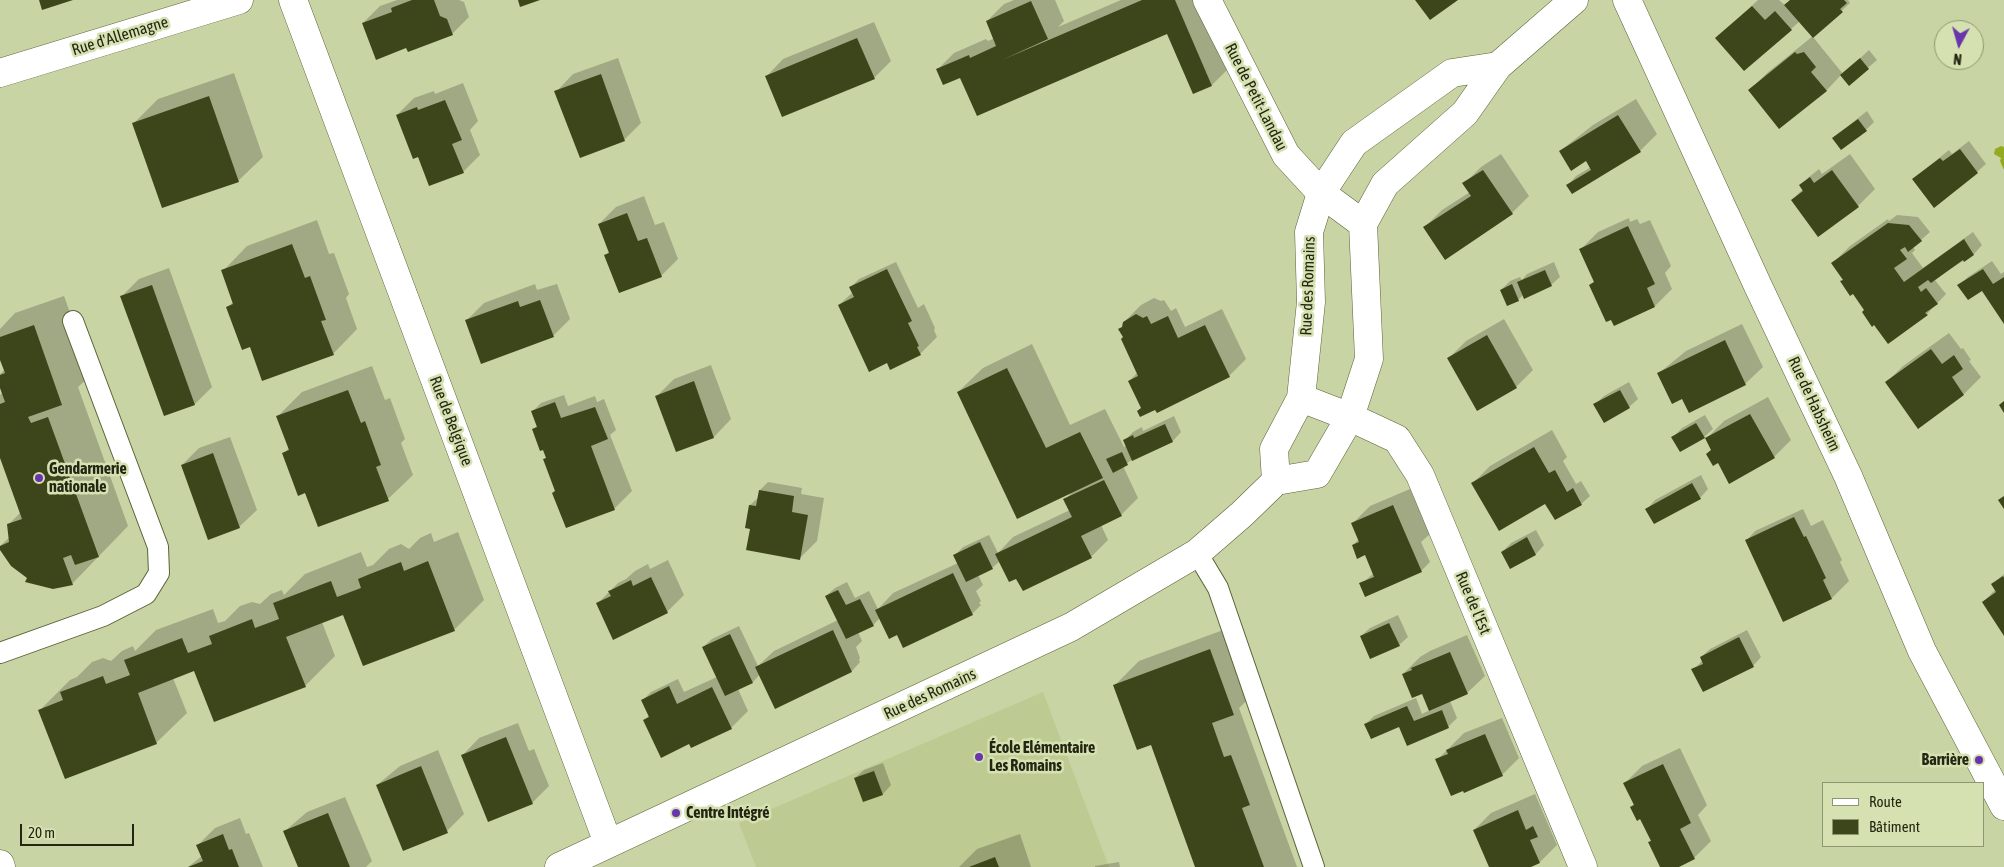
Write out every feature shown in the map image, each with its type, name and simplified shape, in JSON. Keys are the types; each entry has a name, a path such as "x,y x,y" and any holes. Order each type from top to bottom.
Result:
{"street":[{"name":"Rue d'Allemagne","path":"0,73 239,0"},
{"name":"Rue de Belgique","path":"293,0 608,843"},
{"name":"Rue de Petit-Landau","path":"1206,0 1286,155 1321,193 1363,224"},
{"path":"1276,481 1317,474 1350,417 1369,359 1363,224 1385,184 1465,113 1498,66 1574,0"},
{"name":"Rue de Habsheim","path":"1627,0 1758,286 1848,476 1922,651 2004,806"},
{"name":"Rue des Romains","path":"559,867 1071,627 1197,553 1276,481 1274,448 1301,398 1311,302 1309,232 1321,193 1354,143 1452,73 1498,66"},
{"name":"Rue de l'Est","path":"1301,398 1350,417 1397,439 1420,476 1583,867"}],"lane":[{"path":"0,653 103,616 146,594 159,573 158,546 73,321"},
{"path":"1197,553 1218,588 1314,867"}],"shaded area":[{"path":"2001,146 2004,147 2004,170 2000,161 2001,158 1994,154 1995,149"},
{"name":"École Elémentaire Les Romains","path":"1043,692 1109,867 756,867 739,823"}],"building":[{"path":"39,0 73,0 42,10"},
{"path":"412,0 434,0 440,16 447,19 453,35 408,52 406,48 376,60 362,23 392,12 391,8"},
{"path":"518,0 540,0 520,7"},
{"path":"1142,0 1175,0 1212,86 1193,94 1167,34 977,116 960,78 943,85 936,69 969,55 970,58 996,46 986,21 1031,1 1048,39 1002,60"},
{"path":"1415,0 1458,0 1430,20"},
{"path":"1790,0 1844,0 1847,3 1840,9 1843,12 1813,38 1784,5"},
{"path":"1752,6 1765,20 1775,11 1792,30 1744,71 1715,38"},
{"path":"857,38 875,79 782,117 765,76"},
{"path":"1795,52 1797,54 1804,52 1816,67 1811,72 1827,91 1779,129 1748,90"},
{"path":"1860,58 1869,69 1849,86 1840,75"},
{"path":"601,74 625,141 580,158 554,91"},
{"path":"209,96 239,182 162,208 132,123"},
{"path":"445,100 462,140 452,144 464,173 429,186 418,157 413,159 396,115 417,107 418,110"},
{"path":"1618,115 1641,152 1572,194 1566,185 1591,170 1586,161 1571,171 1559,151"},
{"path":"1858,119 1867,131 1841,150 1832,138"},
{"path":"1960,149 1978,173 1934,208 1912,179 1940,158 1943,161"},
{"path":"1483,170 1513,214 1445,260 1423,227 1471,196 1462,183"},
{"path":"1832,170 1859,207 1818,237 1791,200 1803,191 1799,185 1810,177 1814,183"},
{"path":"627,213 638,241 647,238 662,277 619,293 604,255 609,253 598,224"},
{"path":"1888,223 1909,225 1922,241 1908,252 1905,247 1900,250 1907,259 1894,268 1904,282 1964,239 1974,255 1964,262 1963,260 1931,283 1928,280 1918,287 1921,292 1926,288 1938,304 1925,313 1928,315 1888,344 1874,325 1872,327 1862,312 1864,310 1853,294 1850,296 1840,281 1843,280 1831,263"},
{"path":"1628,226 1655,284 1647,288 1655,307 1614,326 1611,320 1606,322 1589,285 1594,282 1579,249"},
{"path":"292,244 305,278 310,276 326,320 321,321 334,355 262,381 250,347 242,350 226,307 233,304 221,270"},
{"path":"887,269 912,321 908,323 919,346 917,347 921,355 890,370 887,363 869,372 838,305 854,297 849,287"},
{"path":"1983,269 1993,284 2004,277 2004,324 1982,291 1968,300 1957,285"},
{"path":"1545,270 1552,286 1524,299 1517,282"},
{"path":"1512,284 1519,301 1507,306 1500,290"},
{"path":"152,285 195,405 164,416 120,296"},
{"path":"540,300 554,337 481,364 465,320 518,301 520,307"},
{"path":"1136,314 1143,318 1147,316 1151,324 1168,316 1178,338 1205,325 1230,377 1157,413 1155,410 1140,417 1137,411 1141,408 1128,381 1138,376 1118,329 1122,327 1123,322"},
{"name":"Gendarmerie nationale","path":"34,325 62,405 28,417 31,423 48,417 99,557 75,565 71,555 63,558 73,585 53,589 25,582 27,578 11,566 0,550 0,546 9,542 7,524 22,519 0,458 0,404 5,402 0,388 0,375 5,373 0,360 0,337"},
{"path":"1487,335 1517,388 1477,411 1447,358"},
{"path":"1725,340 1746,385 1689,413 1682,399 1672,404 1657,373"},
{"path":"1931,349 1942,364 1954,355 1963,369 1952,377 1964,395 1918,429 1885,382"},
{"path":"1007,368 1046,448 1080,432 1103,478 1017,519 957,392"},
{"path":"694,381 714,438 676,452 655,396"},
{"path":"348,390 361,423 365,421 381,465 376,467 389,501 318,527 305,493 298,496 282,453 289,450 276,416"},
{"path":"1620,390 1630,408 1604,423 1593,404"},
{"path":"2004,401 2004,413 1999,405"},
{"path":"555,402 561,418 595,407 608,439 591,446 615,510 566,528 552,493 555,491 543,459 546,458 543,450 540,451 532,429 537,427 531,411"},
{"path":"1750,414 1775,458 1729,484 1718,463 1713,466 1706,454 1711,450 1705,438"},
{"path":"1696,423 1705,438 1680,452 1671,437"},
{"path":"1165,424 1173,442 1132,461 1123,440 1133,435 1134,438"},
{"path":"1534,447 1549,473 1555,470 1567,492 1573,488 1582,505 1555,520 1545,504 1499,531 1471,483"},
{"path":"1122,452 1128,465 1113,473 1106,459"},
{"path":"213,453 240,528 208,540 181,465"},
{"path":"1104,480 1122,516 1081,536 1092,558 1023,591 1016,579 1009,582 995,554 1072,517 1063,499"},
{"path":"1692,483 1701,499 1654,524 1645,509"},
{"path":"759,490 794,496 792,512 808,515 800,560 746,550 750,529 745,528 749,505 756,506"},
{"path":"2004,496 2004,509 1998,500"},
{"path":"1393,505 1422,572 1365,597 1359,583 1374,577 1365,555 1357,559 1352,545 1359,542 1351,523"},
{"path":"1794,517 1804,537 1806,536 1826,578 1823,580 1832,599 1783,622 1745,540"},
{"path":"1527,537 1536,555 1510,569 1501,552"},
{"path":"980,542 993,569 966,582 953,555"},
{"path":"428,561 455,631 363,666 343,615 286,637 306,687 214,722 194,671 138,693 157,744 65,779 38,710 63,700 60,692 103,676 106,684 130,675 124,660 182,638 188,653 212,644 209,636 252,619 255,628 279,619 273,603 331,581 337,597 361,588 358,579 370,574 401,562 404,571"},
{"path":"953,573 973,615 903,648 897,635 889,639 875,610"},
{"path":"2003,576 2004,636 1982,602 1996,592 1991,584"},
{"path":"651,577 668,613 613,640 596,603 611,596 608,591 631,580 633,586"},
{"path":"838,590 846,605 860,599 874,626 846,639 825,596"},
{"path":"1389,623 1400,646 1370,659 1360,636"},
{"path":"833,630 852,672 775,709 755,667"},
{"path":"730,634 753,683 725,696 702,647"},
{"path":"1739,637 1754,667 1703,692 1691,669 1703,664 1700,657"},
{"path":"1210,649 1234,715 1212,723 1224,757 1231,755 1250,805 1242,808 1264,867 1195,867 1151,745 1137,750 1113,685"},
{"path":"1450,652 1468,694 1429,711 1422,694 1412,698 1402,674 1412,670 1411,668"},
{"path":"669,686 677,704 712,687 732,729 691,748 689,744 661,758 643,720 649,717 641,700"},
{"path":"1407,706 1414,721 1442,710 1449,728 1407,746 1399,727 1371,739 1364,724"},
{"path":"1485,734 1503,776 1464,793 1463,791 1451,796 1435,759 1448,754 1446,750"},
{"path":"506,737 533,804 488,822 461,755"},
{"path":"1663,764 1691,823 1680,829 1695,859 1679,867 1660,867 1648,842 1651,841 1640,819 1637,821 1630,807 1634,805 1623,783"},
{"path":"421,766 448,833 403,851 376,785"},
{"path":"874,771 883,795 863,802 854,778"},
{"path":"1518,810 1526,830 1533,826 1538,837 1530,840 1540,863 1531,867 1489,867 1473,830"},
{"path":"328,813 350,867 298,867 283,831"},
{"path":"223,834 229,850 232,849 239,867 188,867 203,861 196,845"},
{"path":"995,857 999,867 969,867"}],"place":[{"name":"Gendarmerie nationale","path":"39,478"},
{"name":"École Elémentaire Les Romains","path":"979,757"},
{"name":"Barrière","path":"1979,760"},
{"name":"Centre Intégré","path":"676,813"}]}
